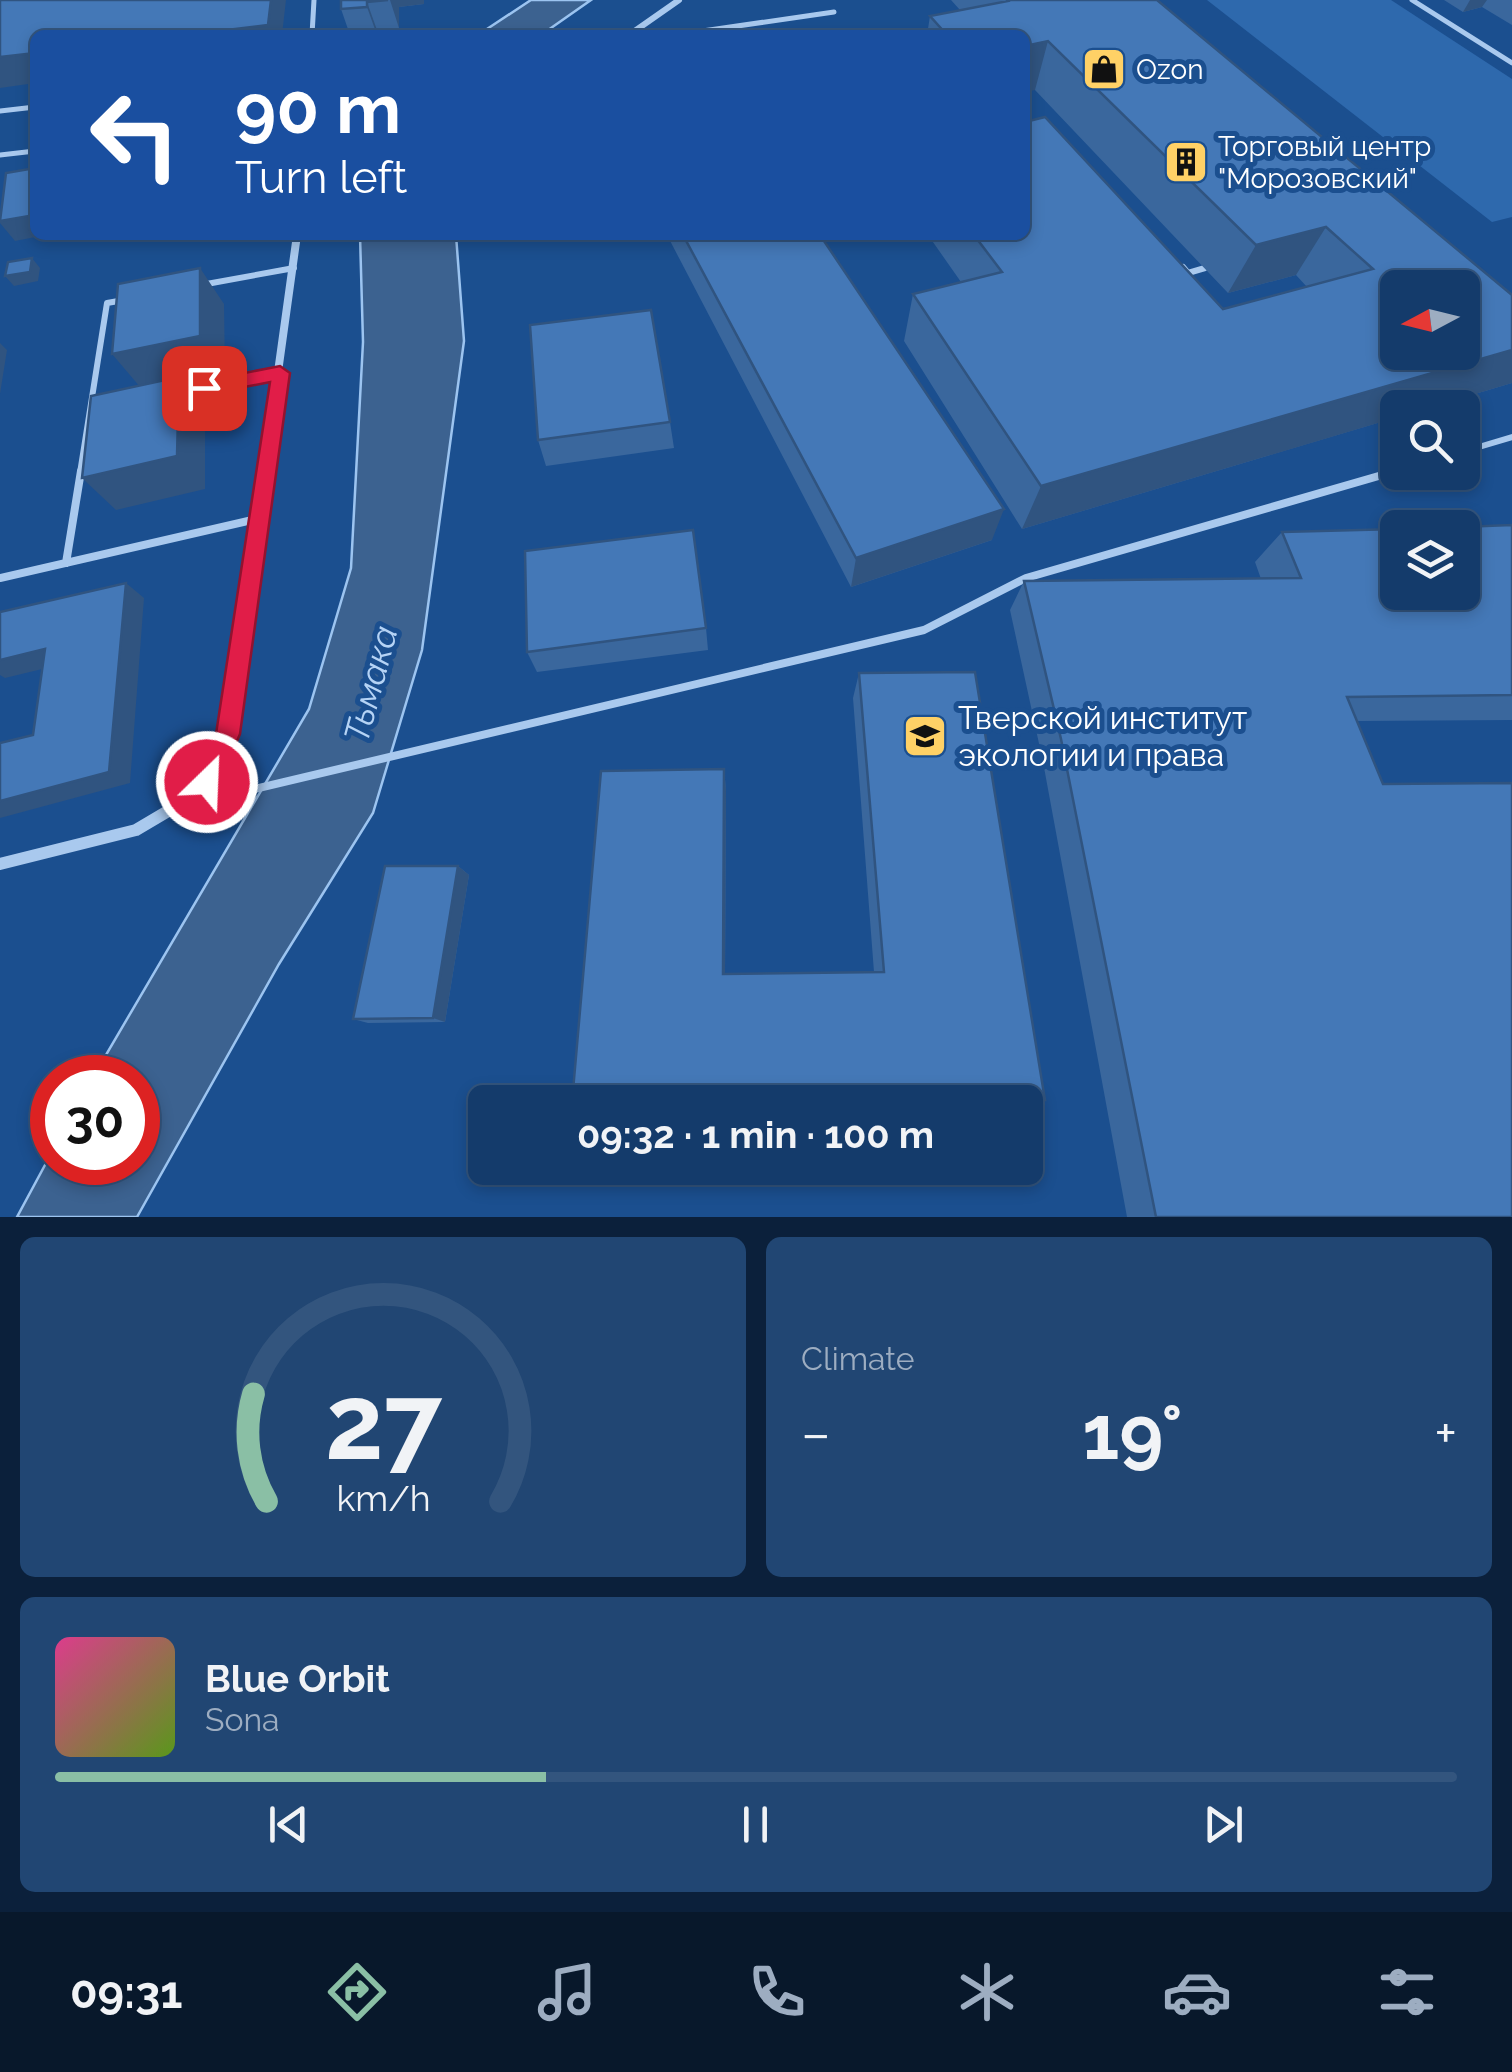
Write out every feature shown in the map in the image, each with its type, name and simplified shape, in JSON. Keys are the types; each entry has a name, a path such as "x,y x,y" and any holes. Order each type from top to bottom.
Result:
{"street":[{"path":"637,30 679,0"},
{"path":"0,864 145,828 182,806 207,782 228,734 297,240"}],"lane":[{"path":"312,30 314,0"},
{"path":"1412,0 1512,63"},
{"path":"709,30 834,12"},
{"path":"0,111 30,108"},
{"path":"0,156 30,152"},
{"path":"1175,259 1188,272 1205,268"},
{"path":"182,289 294,268"},
{"path":"66,564 108,303 126,299"},
{"path":"165,396 280,373"},
{"path":"88,411 108,408"},
{"path":"1480,447 1512,437"},
{"path":"207,782 242,792 924,630 1026,578 1380,475"},
{"path":"0,578 261,518"}],"shaded area":[{"path":"1207,0 1391,0 1512,79 1512,217 1492,222"}],"water":[{"path":"531,0 591,0 548,30 486,30"},
{"name":"Тьмака","path":"360,240 456,240 464,341 422,650 373,813 279,964 160,1176 160,1055 106,1055 309,709 351,568 363,342"},
{"path":"34,1185 155,1185 137,1217 17,1217"}],"building":[{"path":"0,0 271,0 268,25 226,30 30,30 30,54 0,57"},
{"path":"341,0 388,0 341,9"},
{"path":"1007,0 1157,0 1512,295 1512,350 1480,359 1480,270 1380,270 1380,370 1443,370 1041,486 913,294 1002,272 978,240 1030,240 1030,121 1045,117 1223,309 1373,269 1326,227 1256,245 1048,41 1030,45 1030,30 943,30 930,16"},
{"path":"30,169 30,216 0,221 6,173"},
{"path":"686,240 823,240 1004,509 856,558"},
{"path":"32,258 30,272 5,276 8,262"},
{"path":"200,268 200,336 112,354 118,284"},
{"path":"651,310 670,422 538,440 530,325"},
{"path":"179,377 177,456 82,478 91,396"},
{"path":"1512,525 1512,695 1347,697 1383,784 1512,783 1512,1217 1156,1217 1061,739 1024,581 1301,578 1282,532 1380,529 1380,610 1480,610 1480,526"},
{"path":"693,530 706,628 527,652 525,551"},
{"path":"126,583 109,772 0,801 0,743 33,735 45,649 0,660 0,612"},
{"path":"975,672 1043,1085 573,1085 601,771 724,769 723,974 884,972 859,673"},
{"path":"385,866 458,866 433,1018 353,1019"}],"place":[{"name":"Ozon","path":"1104,69"},
{"name":"Торговый центр \"Морозовский\"","path":"1186,162"},
{"name":"Тверской институт экологии и права","path":"925,736"}],"route":[{"path":"204,388 280,373 228,734 207,782"}]}
